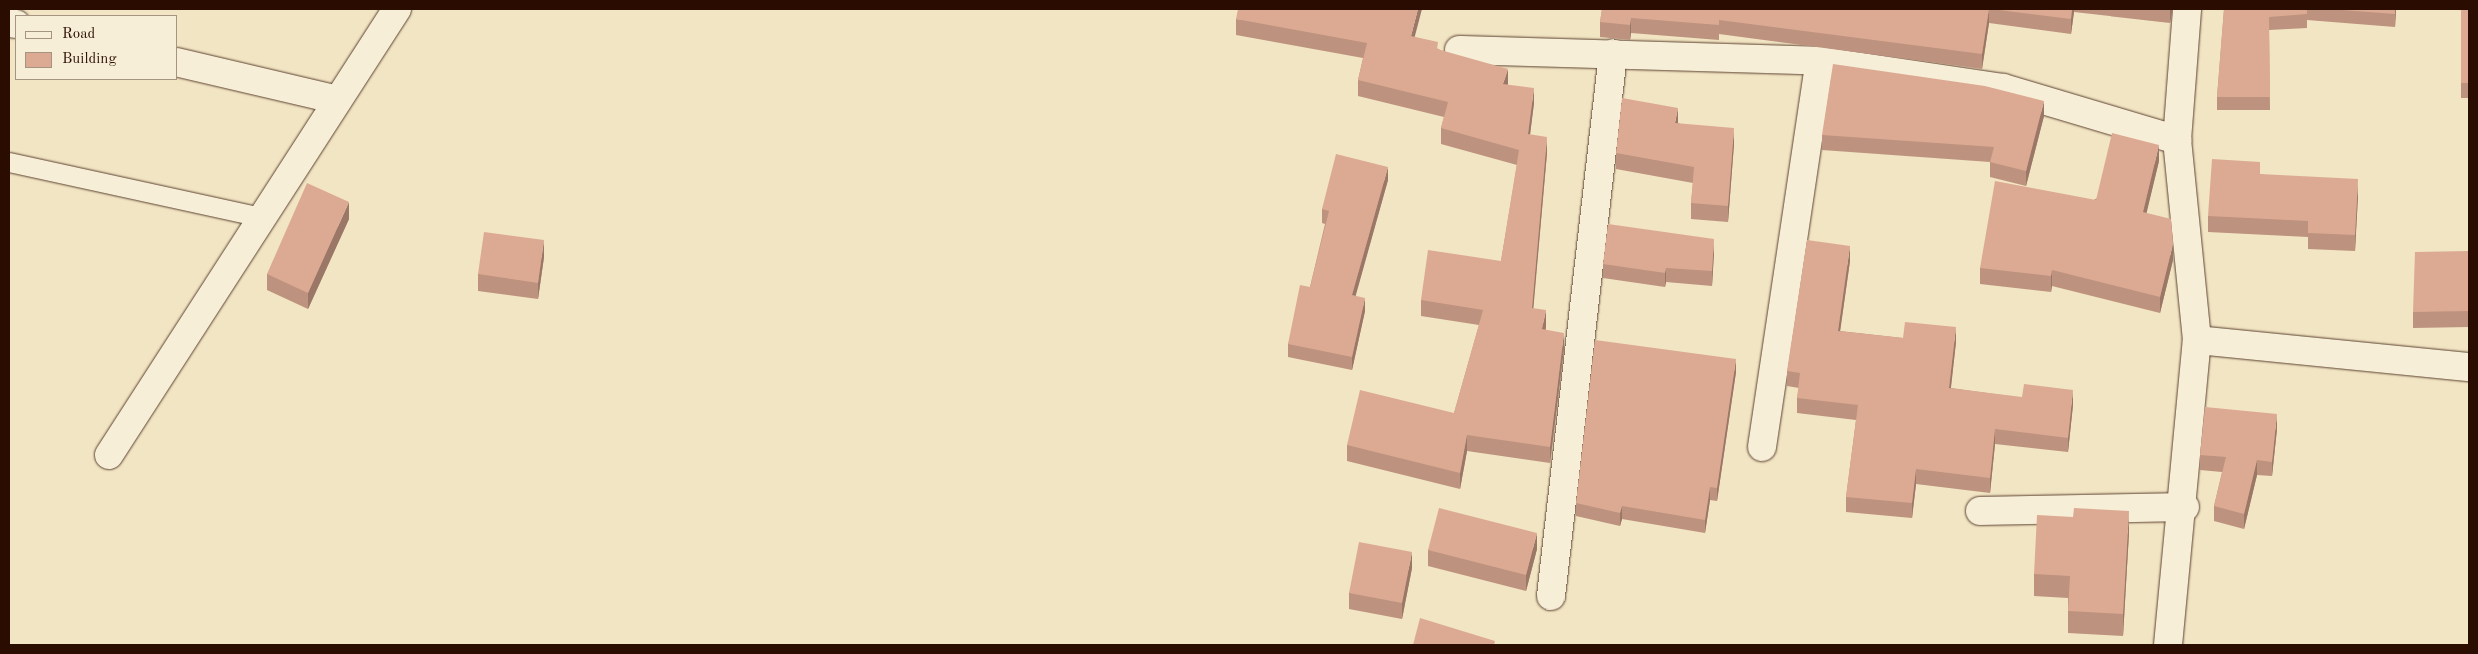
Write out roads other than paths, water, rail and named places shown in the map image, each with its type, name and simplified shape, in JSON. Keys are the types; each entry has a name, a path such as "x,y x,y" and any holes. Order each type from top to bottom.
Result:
{"street":[{"path":"109,454 397,9"},
{"path":"2168,645 2184,507 2197,340 2177,140 2187,9"},
{"path":"1459,50 1820,61 2003,88 2177,140"},
{"path":"1551,596 1613,54"},
{"path":"1762,447 1820,61"},
{"path":"178,62 338,100"},
{"path":"2197,340 2469,367"},
{"path":"1980,511 2184,507"}],"lane":[{"path":"9,162 262,217"}]}
